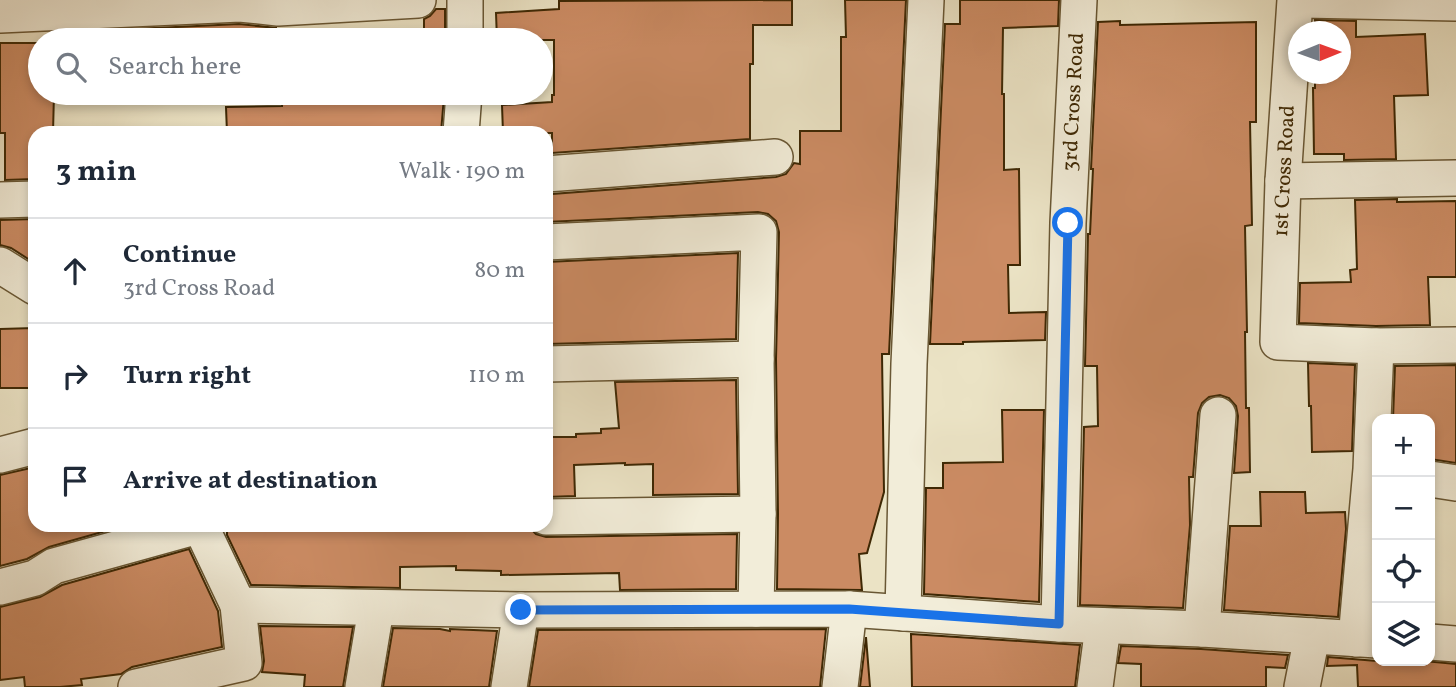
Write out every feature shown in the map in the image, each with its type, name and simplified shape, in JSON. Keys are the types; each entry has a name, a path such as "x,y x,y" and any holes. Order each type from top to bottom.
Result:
{"street":[{"path":"0,15 240,2 278,8 418,0"},
{"path":"465,0 465,28"},
{"path":"902,613 909,364 926,0"},
{"name":"3rd Cross Road","path":"1059,624 1068,223 1079,0"},
{"name":"1st Cross Road","path":"1295,0 1283,181 1278,342 1376,346"},
{"path":"1302,0 1456,3"},
{"path":"462,126 463,105"},
{"path":"553,173 775,157"},
{"path":"1283,181 1456,178"},
{"path":"0,200 28,199"},
{"path":"553,242 759,232 755,609"},
{"path":"1375,414 1376,346 1456,345"},
{"path":"553,364 756,359"},
{"path":"1202,629 1218,415"},
{"path":"0,455 28,448"},
{"path":"238,606 521,610 849,609 1059,624 1367,639 1374,477"},
{"path":"1435,480 1456,483"},
{"path":"553,517 758,513"},
{"path":"0,587 35,578 54,566 176,532"},
{"path":"136,687 243,675 238,606 204,532"},
{"path":"363,687 376,609"},
{"path":"841,687 849,609"},
{"path":"509,687 521,610"},
{"path":"1095,687 1103,626"},
{"path":"1302,687 1312,636"},
{"path":"1435,642 1456,643"}],"building":[{"path":"792,0 792,25 753,25 750,139 553,153 553,126 503,126 502,105 553,105 554,40 553,28 497,28 496,13 559,9 559,1"},
{"path":"845,0 906,0 889,354 882,354 884,492 867,553 859,554 862,590 777,589 776,359 779,232 776,221 768,214 758,212 553,222 553,194 776,177 786,174 794,163 800,164 800,131 841,131 841,37 846,37"},
{"path":"960,0 1059,0 1058,26 1003,28 1004,170 1019,169 1020,265 1008,265 1009,313 1046,312 1045,340 930,344 945,24 960,24"},
{"path":"436,9 445,9 445,28 424,28 424,19"},
{"path":"1315,20 1356,21 1356,37 1425,34 1428,95 1394,96 1396,159 1344,160 1344,154 1314,154 1315,84 1351,84 1351,21"},
{"path":"1120,21 1120,25 1256,22 1256,122 1250,122 1252,225 1245,226 1246,408 1249,408 1250,472 1234,473 1238,416 1236,406 1229,398 1220,395 1209,397 1202,403 1198,413 1193,477 1189,477 1190,525 1183,608 1080,605 1084,427 1098,426 1097,366 1085,366 1098,22"},
{"path":"239,24 276,28 156,28"},
{"path":"0,43 28,43 28,105 54,105 53,126 28,126 28,179 5,180 5,133 0,133"},
{"path":"443,105 442,126 227,126 226,107"},
{"path":"1397,199 1397,202 1456,201 1456,277 1428,277 1430,325 1299,323 1300,283 1351,282 1350,270 1357,269 1355,200"},
{"path":"28,219 28,259 11,248 0,245 0,220"},
{"path":"738,253 736,339 553,344 553,262"},
{"path":"28,328 28,388 0,388 0,329"},
{"path":"1308,363 1355,365 1352,451 1312,452"},
{"path":"1456,365 1456,463 1435,460 1435,414 1393,414 1395,366"},
{"path":"736,380 738,494 653,495 653,464 625,463 574,465 575,496 553,497 553,437 576,437 576,434 601,433 601,429 619,428 615,382"},
{"path":"1002,410 1044,410 1039,602 924,594 926,488 943,488 943,463 1003,462"},
{"path":"28,469 28,532 102,532 49,547 27,559 0,566 0,475"},
{"path":"1260,492 1305,492 1306,513 1345,512 1346,529 1338,617 1224,610 1230,526 1261,526"},
{"path":"227,532 534,532 546,537 737,534 736,589 620,590 619,573 501,575 501,571 456,570 456,566 400,567 400,588 251,585"},
{"path":"189,549 218,611 222,647 132,667 121,674 81,679 82,685 25,687 24,677 0,680 0,607 40,597 62,585"},
{"path":"260,626 353,627 343,687 304,687 305,675 262,672 264,661"},
{"path":"393,628 497,631 489,687 383,687"},
{"path":"826,629 820,687 529,687 538,630"},
{"path":"911,634 1080,645 1075,687 912,687"},
{"path":"866,637 870,687 860,687"},
{"path":"1121,646 1288,655 1285,668 1266,667 1266,687 1141,687 1141,664 1118,663"},
{"path":"1328,657 1372,661 1372,666 1435,666 1435,662 1456,664 1456,687 1358,687 1357,665 1327,666"}],"route":[{"path":"521,610 849,609 1059,624 1068,223"}]}
